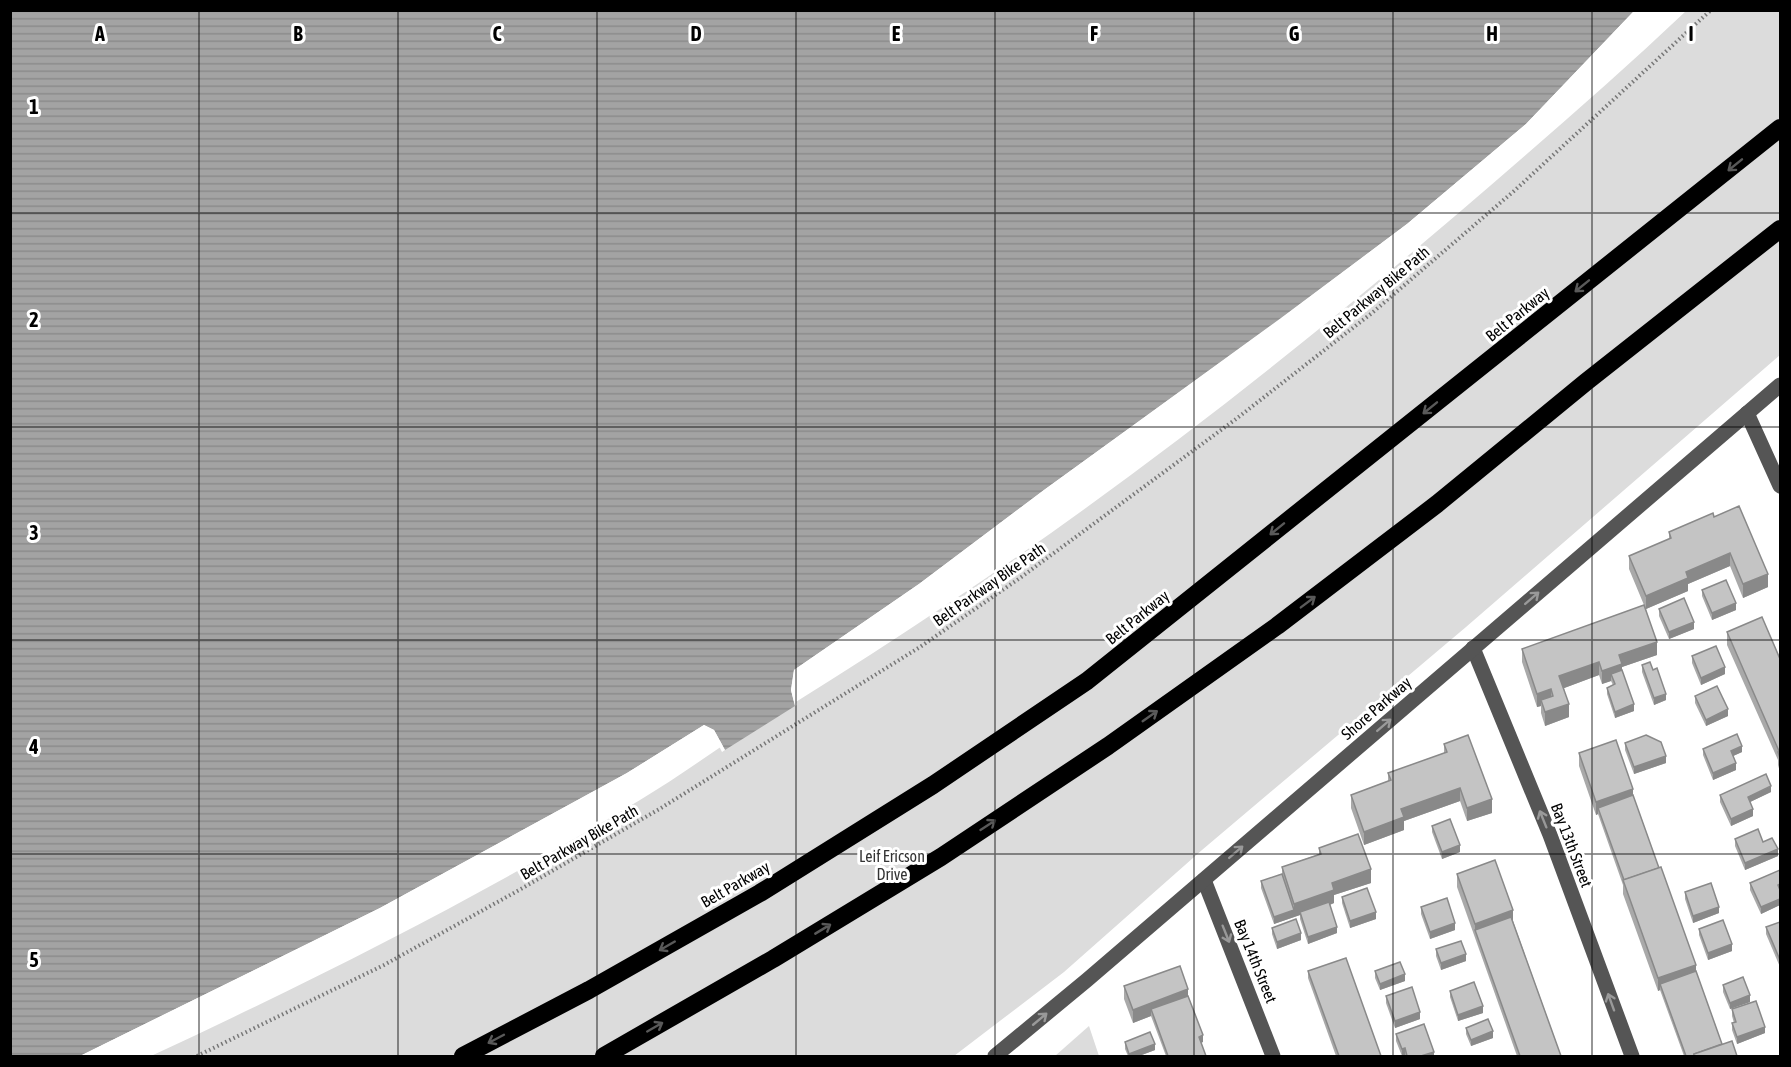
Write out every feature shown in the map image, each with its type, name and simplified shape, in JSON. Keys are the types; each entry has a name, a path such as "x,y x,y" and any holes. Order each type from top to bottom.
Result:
{"highway":[{"name":"Belt Parkway","path":"463,1056 589,990 760,893 933,785 1087,681 1780,128"},
{"path":"604,1056 765,964 931,863 1108,746 1277,626 1437,504 1586,382 1780,229"}],"street":[{"name":"Shore Parkway","path":"995,1056 1204,880 1780,385"},
{"path":"1748,413 1780,486"},
{"name":"Bay 13th Street","path":"1473,648 1550,835 1632,1056"},
{"name":"Bay 14th Street","path":"1204,880 1274,1056"}],"path":[{"name":"Belt Parkway Bike Path","path":"197,1056 384,965 521,889 661,808 921,647 1020,578 1226,426 1372,314 1514,191 1711,10"}],"green space":[{"name":"Leif Ericson Drive","path":"1686,11 1780,11 1780,355 1466,627 1202,850 1064,972 954,1056 151,1056 399,935 581,835 851,667 1015,558 1144,466 1332,318 1543,140"},
{"path":"1089,1026 1099,1056 1055,1056"}],"shaded area":[{"path":"10,11 1634,11 1526,124 1407,224 919,584 794,670 791,690 795,706 725,750 714,730 704,725 627,773 380,908 80,1056 11,1056"}],"pier":[{"path":"1637,10 1528,126 1409,226 1283,321 1045,492 921,587 797,672 794,690 797,705 795,706 791,690 794,670 919,584 1407,224 1526,124"},
{"path":"704,725 714,730 725,750 722,752 712,732 704,728 629,775 381,911 87,1056 80,1056 380,908 627,773"}],"building":[{"path":"1739,506 1768,574 1743,584 1730,553 1686,572 1688,578 1646,596 1629,556 1671,538 1669,532 1713,513 1714,517"},
{"path":"1726,580 1736,603 1712,613 1702,590"},
{"path":"1684,598 1694,622 1669,632 1659,609"},
{"path":"1644,605 1657,642 1619,655 1622,664 1602,671 1599,662 1559,676 1569,704 1545,712 1541,700 1553,696 1551,689 1537,694 1522,649"},
{"path":"1762,617 1780,659 1780,758 1727,632"},
{"path":"1716,646 1725,667 1701,678 1692,656"},
{"path":"1650,662 1653,670 1657,668 1666,694 1654,698 1642,665"},
{"path":"1622,670 1634,704 1615,712 1607,688 1615,684 1611,674"},
{"path":"1717,686 1728,709 1706,720 1695,696"},
{"path":"1737,734 1742,746 1731,751 1736,763 1713,773 1703,749"},
{"path":"1468,735 1492,799 1467,808 1460,788 1401,809 1404,817 1364,832 1351,795 1391,780 1388,773 1447,752 1444,744"},
{"path":"1646,735 1661,742 1666,756 1634,767 1625,743"},
{"path":"1616,740 1633,789 1596,802 1579,753"},
{"path":"1766,774 1771,786 1748,797 1753,809 1731,819 1720,795"},
{"path":"1633,795 1659,868 1624,880 1598,808"},
{"path":"1450,819 1460,845 1442,852 1432,826"},
{"path":"1758,829 1763,842 1772,838 1778,849 1745,863 1735,839"},
{"path":"1358,834 1371,869 1332,883 1334,890 1294,904 1282,867 1321,854 1319,848"},
{"path":"1495,860 1513,910 1475,924 1457,874"},
{"path":"1661,867 1696,965 1658,978 1623,880"},
{"path":"1780,870 1780,884 1778,885 1780,899 1761,907 1750,883"},
{"path":"1282,874 1294,910 1274,917 1261,881"},
{"path":"1711,883 1719,907 1693,916 1685,892"},
{"path":"1367,888 1376,912 1350,921 1342,897"},
{"path":"1447,898 1455,923 1430,932 1421,907"},
{"path":"1329,902 1337,927 1308,937 1300,912"},
{"path":"1511,917 1561,1056 1520,1056 1475,930"},
{"path":"1296,919 1301,933 1277,942 1272,928"},
{"path":"1723,920 1732,944 1708,953 1699,929"},
{"path":"1780,922 1780,960 1766,927"},
{"path":"1461,941 1466,954 1441,963 1436,949"},
{"path":"1346,958 1381,1056 1339,1056 1308,971"},
{"path":"1400,962 1405,974 1380,984 1375,971"},
{"path":"1180,966 1188,989 1133,1010 1124,986"},
{"path":"1696,971 1722,1044 1694,1054 1694,1056 1686,1056 1660,984"},
{"path":"1743,977 1750,995 1730,1003 1723,985"},
{"path":"1474,982 1483,1006 1458,1015 1450,991"},
{"path":"1412,987 1420,1012 1395,1021 1386,996"},
{"path":"1188,996 1203,1035 1199,1037 1206,1056 1168,1056 1151,1009"},
{"path":"1756,1001 1765,1027 1737,1037 1732,1023 1736,1022 1732,1009"},
{"path":"1488,1019 1493,1031 1471,1040 1466,1028"},
{"path":"1424,1024 1434,1052 1421,1056 1407,1056 1396,1034"},
{"path":"1150,1032 1155,1044 1129,1054 1125,1042"},
{"path":"1732,1041 1737,1056 1694,1056 1694,1054"}]}
